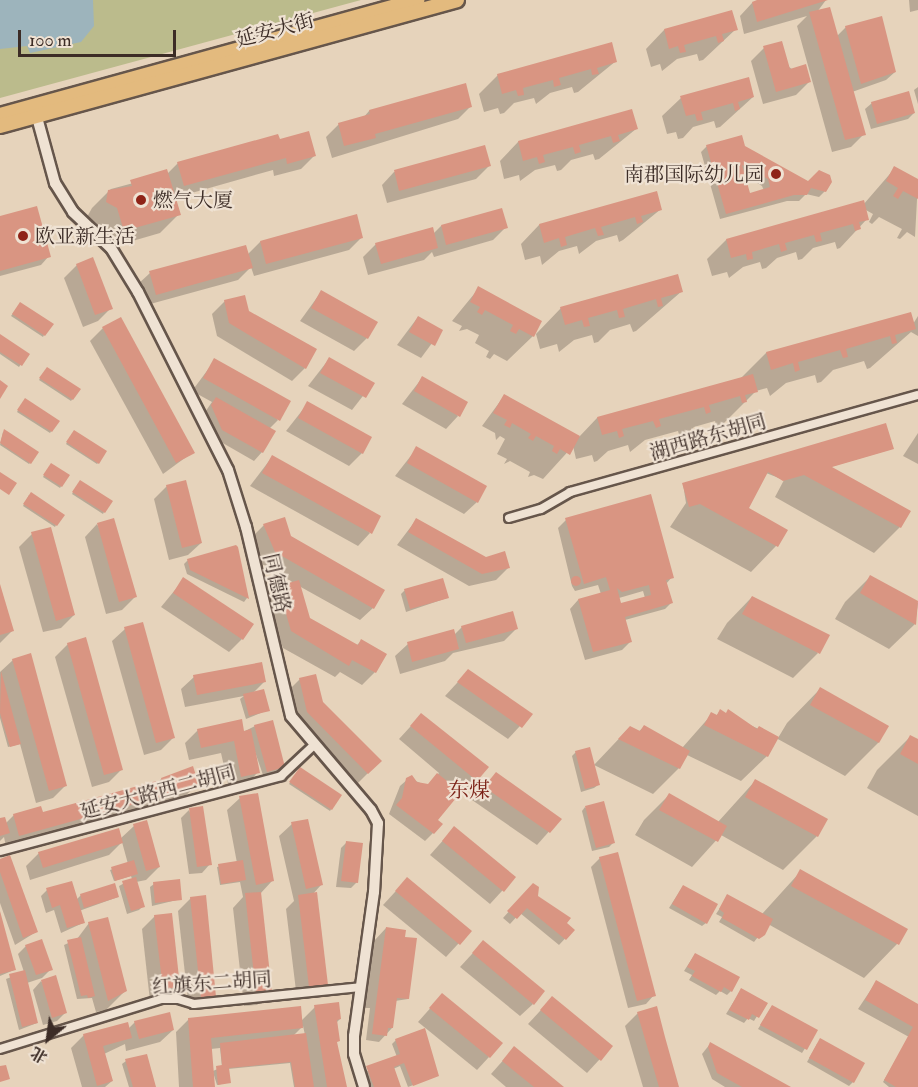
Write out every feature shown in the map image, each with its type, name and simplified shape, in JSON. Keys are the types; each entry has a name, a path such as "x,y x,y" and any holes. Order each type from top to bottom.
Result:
{"main road":[{"name":"延安大街","path":"0,126 35,111 417,0"},
{"name":"延安大街","path":"0,115 35,111 457,0"}],"street":[{"name":"同德路","path":"35,111 55,183 65,202 99,233 128,274 228,470 246,527 291,716 314,746 371,810 378,823 374,892 360,987 354,1054 364,1087"},
{"name":"湖西路东胡同","path":"509,518 541,509 570,492 918,394"},
{"name":"延安大路西二胡同","path":"0,851 281,776 314,746"},
{"name":"红旗东二胡同","path":"0,1049 162,999 178,999 194,1004 360,987"}],"green space":[{"path":"0,0 361,0 0,98"}],"water":[{"path":"0,0 93,0 94,26 81,42 30,53 27,46 0,49"}],"building":[{"path":"757,0 828,0 757,22 752,2"},
{"path":"830,7 866,135 845,140 809,12"},
{"path":"732,10 738,30 722,34 724,41 718,43 716,36 684,45 686,52 680,53 678,46 669,49 664,29"},
{"path":"882,16 896,72 861,84 845,26"},
{"path":"782,41 790,69 806,64 811,82 776,92 763,46"},
{"path":"612,42 617,62 597,68 599,74 592,75 591,69 559,78 561,85 554,87 553,80 523,88 524,95 518,96 516,90 502,94 497,74"},
{"path":"749,77 754,97 738,102 740,109 735,111 733,103 701,112 703,120 697,121 695,114 686,116 680,96"},
{"path":"466,83 472,107 375,134 376,138 344,146 338,123 370,114 369,110"},
{"path":"909,91 915,113 877,124 871,102"},
{"path":"632,109 638,129 618,135 620,141 613,143 611,136 579,145 581,152 575,154 573,147 543,155 545,162 539,164 537,157 523,161 518,141"},
{"path":"309,131 316,156 287,164 286,158 184,186 177,162 278,134 280,139"},
{"name":"南郡国际幼儿园","path":"742,135 745,146 808,181 819,170 830,175 832,182 826,192 811,188 807,195 794,195 726,214 706,145","holes":["742,165 768,179 770,187 750,193"]},
{"path":"485,145 491,166 399,191 394,170"},
{"path":"894,166 918,179 918,199 903,191 898,199 893,196 898,188 886,181"},
{"name":"燃气大厦","path":"167,169 181,215 124,231 117,208 106,202 108,190 132,186 130,180"},
{"path":"657,191 662,210 641,216 643,222 637,224 635,217 601,227 604,235 598,236 595,228 565,237 567,245 561,247 559,238 544,243 539,224"},
{"path":"864,200 869,220 859,222 861,229 855,231 853,224 820,233 822,241 816,242 814,235 785,243 787,250 781,252 779,244 752,252 753,259 747,260 746,254 731,258 726,239"},
{"name":"欧亚新生活","path":"37,206 51,257 0,271 0,216"},
{"path":"502,208 508,228 446,245 441,225"},
{"path":"357,214 363,238 266,264 260,241"},
{"path":"433,227 438,248 381,264 375,243"},
{"path":"246,245 253,268 156,295 149,271"},
{"path":"93,257 113,309 95,315 76,264"},
{"path":"678,274 683,292 661,298 663,306 658,307 656,299 623,309 625,317 619,318 617,310 588,318 590,326 584,327 582,320 565,325 560,307"},
{"path":"478,286 542,321 534,337 519,329 516,334 510,331 513,325 485,310 482,315 477,312 480,307 470,302"},
{"path":"321,290 378,322 368,339 311,308"},
{"path":"245,295 249,311 317,349 306,369 229,323 224,300"},
{"path":"20,302 54,324 45,336 12,314"},
{"path":"911,312 916,329 895,335 897,343 892,344 890,336 846,349 848,357 843,358 840,350 798,362 800,370 795,372 793,363 771,370 766,352"},
{"path":"418,316 443,330 435,346 409,332"},
{"path":"121,317 195,453 176,463 102,327"},
{"path":"0,334 30,354 22,366 0,352"},
{"path":"329,357 375,383 366,398 320,373"},
{"path":"214,358 291,401 280,421 203,378"},
{"path":"47,367 81,389 73,400 39,378"},
{"path":"753,374 758,392 745,395 747,402 742,403 740,396 709,405 711,412 706,414 704,407 659,419 661,426 656,428 653,421 622,429 624,436 619,438 617,431 602,435 597,417"},
{"path":"422,376 468,402 460,417 414,391"},
{"path":"0,380 8,386 0,399"},
{"path":"504,394 580,436 570,455 560,449 557,454 552,451 554,446 536,436 533,441 528,438 531,434 512,423 510,428 504,425 507,420 493,413"},
{"path":"216,397 276,431 263,453 222,430 211,405"},
{"path":"25,398 60,421 52,432 17,410"},
{"path":"307,401 372,437 363,454 298,418"},
{"path":"886,423 894,449 832,467 911,511 901,528 804,475 783,481 768,472 749,508 788,530 778,547 700,504 689,507 682,483"},
{"path":"4,429 39,452 31,464 0,443"},
{"path":"74,430 107,451 99,464 66,442"},
{"path":"416,446 487,486 478,503 407,463"},
{"path":"272,455 381,516 372,534 262,473"},
{"path":"51,463 70,475 62,487 43,475"},
{"path":"0,472 17,483 9,495 0,489"},
{"path":"80,480 113,501 105,513 72,492"},
{"path":"186,480 202,543 182,548 166,485"},
{"path":"31,492 65,515 57,526 23,504"},
{"path":"651,494 674,578 666,580 673,603 625,617 632,642 593,652 578,599 610,590 606,577 584,584 565,518","holes":["649,585 651,595 621,603 617,588 622,592"]},
{"path":"285,517 291,536 385,590 374,609 275,552 263,524"},
{"path":"114,518 137,597 119,602 97,523"},
{"path":"416,518 486,557 505,551 510,568 482,574 408,532"},
{"path":"51,527 75,615 56,621 31,532"},
{"path":"236,545 249,599 190,570 187,559"},
{"path":"870,575 918,601 916,625 860,593"},
{"path":"576,576 580,577 580,585 576,586 572,585 571,581 572,577"},
{"path":"183,577 254,624 243,640 173,593"},
{"path":"443,578 449,598 410,609 404,589"},
{"path":"299,580 310,618 358,645 361,639 387,654 376,673 352,660 349,666 291,631 278,586"},
{"path":"0,584 14,631 0,635"},
{"path":"752,596 830,635 820,654 742,614"},
{"path":"513,611 518,629 466,643 461,626"},
{"path":"143,622 175,738 156,743 124,627"},
{"path":"454,629 459,649 412,662 407,642"},
{"path":"86,637 123,770 104,775 67,643"},
{"path":"31,653 67,786 49,791 12,659"},
{"path":"262,662 266,682 197,695 193,675"},
{"path":"468,669 533,714 522,728 457,682"},
{"path":"1,671 21,744 10,747 0,713"},
{"path":"316,674 323,702 382,761 368,774 307,712 299,678"},
{"path":"820,687 889,726 879,743 810,705"},
{"path":"264,689 270,711 249,716 243,694"},
{"path":"720,709 726,713 728,709 757,729 759,726 779,737 768,757 704,725 711,712 717,715"},
{"path":"421,713 489,767 477,781 410,726"},
{"path":"242,719 244,731 251,729 260,773 241,777 234,741 201,748 197,729"},
{"path":"273,720 285,767 267,772 254,725"},
{"path":"644,725 690,751 680,769 618,739 630,726 640,731"},
{"path":"910,735 918,739 918,764 900,754"},
{"path":"590,747 600,785 585,789 575,751"},
{"path":"193,766 199,785 165,794 161,778"},
{"path":"300,767 342,795 332,810 289,782"},
{"path":"496,772 562,819 550,833 484,787"},
{"path":"437,773 461,792 438,820 443,824 434,834 396,805 402,798 406,778 412,775 417,782 428,784"},
{"path":"755,779 828,819 818,837 745,797"},
{"path":"156,781 160,797 19,836 13,814 41,806 43,812"},
{"path":"258,793 274,881 256,885 239,796"},
{"path":"669,793 727,826 718,842 659,810"},
{"path":"604,801 615,843 596,848 585,806"},
{"path":"203,806 212,865 197,867 189,808"},
{"path":"5,817 10,833 0,836 0,818"},
{"path":"308,819 323,885 306,889 291,822"},
{"path":"147,820 160,867 146,871 133,824"},
{"path":"454,826 516,877 504,892 442,841"},
{"path":"119,828 123,843 43,868 38,852"},
{"path":"346,841 363,843 358,883 341,881"},
{"path":"618,852 656,996 637,1001 599,857"},
{"path":"10,855 38,932 23,938 0,872 0,859"},
{"path":"134,860 138,874 115,881 111,867"},
{"path":"243,860 246,880 221,884 218,864"},
{"path":"800,869 908,929 899,945 791,886"},
{"path":"136,877 145,907 131,911 122,881"},
{"path":"407,877 472,931 460,945 395,891"},
{"path":"180,879 182,900 155,903 153,882"},
{"path":"72,881 85,923 67,928 60,905 52,908 46,888"},
{"path":"115,883 119,897 84,908 80,894"},
{"path":"533,883 539,887 538,896 571,918 567,923 575,930 566,940 527,908 517,919 507,911"},
{"path":"683,885 718,904 707,924 672,904"},
{"path":"261,892 272,993 256,994 245,893"},
{"path":"317,892 328,985 309,987 298,895"},
{"path":"727,894 773,919 765,935 759,939 722,918 724,913 719,909"},
{"path":"206,895 216,997 201,998 190,897"},
{"path":"0,911 16,970 0,974"},
{"path":"172,913 180,987 163,989 154,915"},
{"path":"108,917 127,991 108,1001 88,922"},
{"path":"386,927 406,930 405,937 417,938 409,999 397,998 393,1028 388,1028 387,1036 372,1034"},
{"path":"81,937 95,996 88,998 87,995 81,996 67,940"},
{"path":"42,939 53,970 36,975 25,945"},
{"path":"483,940 545,991 534,1005 472,953"},
{"path":"695,953 740,977 732,992 724,987 721,992 692,976 695,971 687,967"},
{"path":"25,970 38,1023 22,1027 9,974"},
{"path":"56,975 67,1013 52,1018 41,980"},
{"path":"876,980 918,1004 918,1087 896,1087 884,1080 913,1027 865,1000"},
{"path":"741,988 768,1003 759,1018 752,1014 749,1020 729,1010"},
{"path":"442,993 503,1043 490,1058 429,1008"},
{"path":"552,996 613,1046 601,1061 540,1010"},
{"path":"339,1002 341,1019 337,1020 340,1041 337,1042 347,1087 327,1087 314,1005"},
{"path":"772,1005 818,1030 807,1050 760,1025"},
{"path":"301,1006 303,1028 211,1038 215,1087 193,1087 188,1018"},
{"path":"657,1006 679,1087 659,1087 637,1012"},
{"path":"170,1012 174,1030 139,1039 134,1021"},
{"path":"128,1022 132,1038 103,1046 113,1081 97,1086 83,1034"},
{"path":"425,1028 439,1076 413,1086 404,1063 394,1067 401,1087 374,1087 366,1066 400,1054 395,1039"},
{"path":"306,1033 314,1087 295,1087 291,1062 229,1068 231,1083 218,1085 216,1066 222,1065 220,1043"},
{"path":"820,1038 865,1063 854,1083 809,1058"},
{"path":"710,1042 791,1087 742,1087 717,1073 708,1047"},
{"path":"514,1046 564,1087 534,1087 502,1061"},
{"path":"147,1054 156,1087 133,1087 125,1059"},
{"path":"6,1065 10,1079 0,1082 0,1066"}],"place":[{"name":"南郡国际幼儿园","path":"776,174"},
{"name":"燃气大厦","path":"141,200"},
{"name":"欧亚新生活","path":"23,236"}],"district":[{"name":"东煤","path":"469,791"}]}
